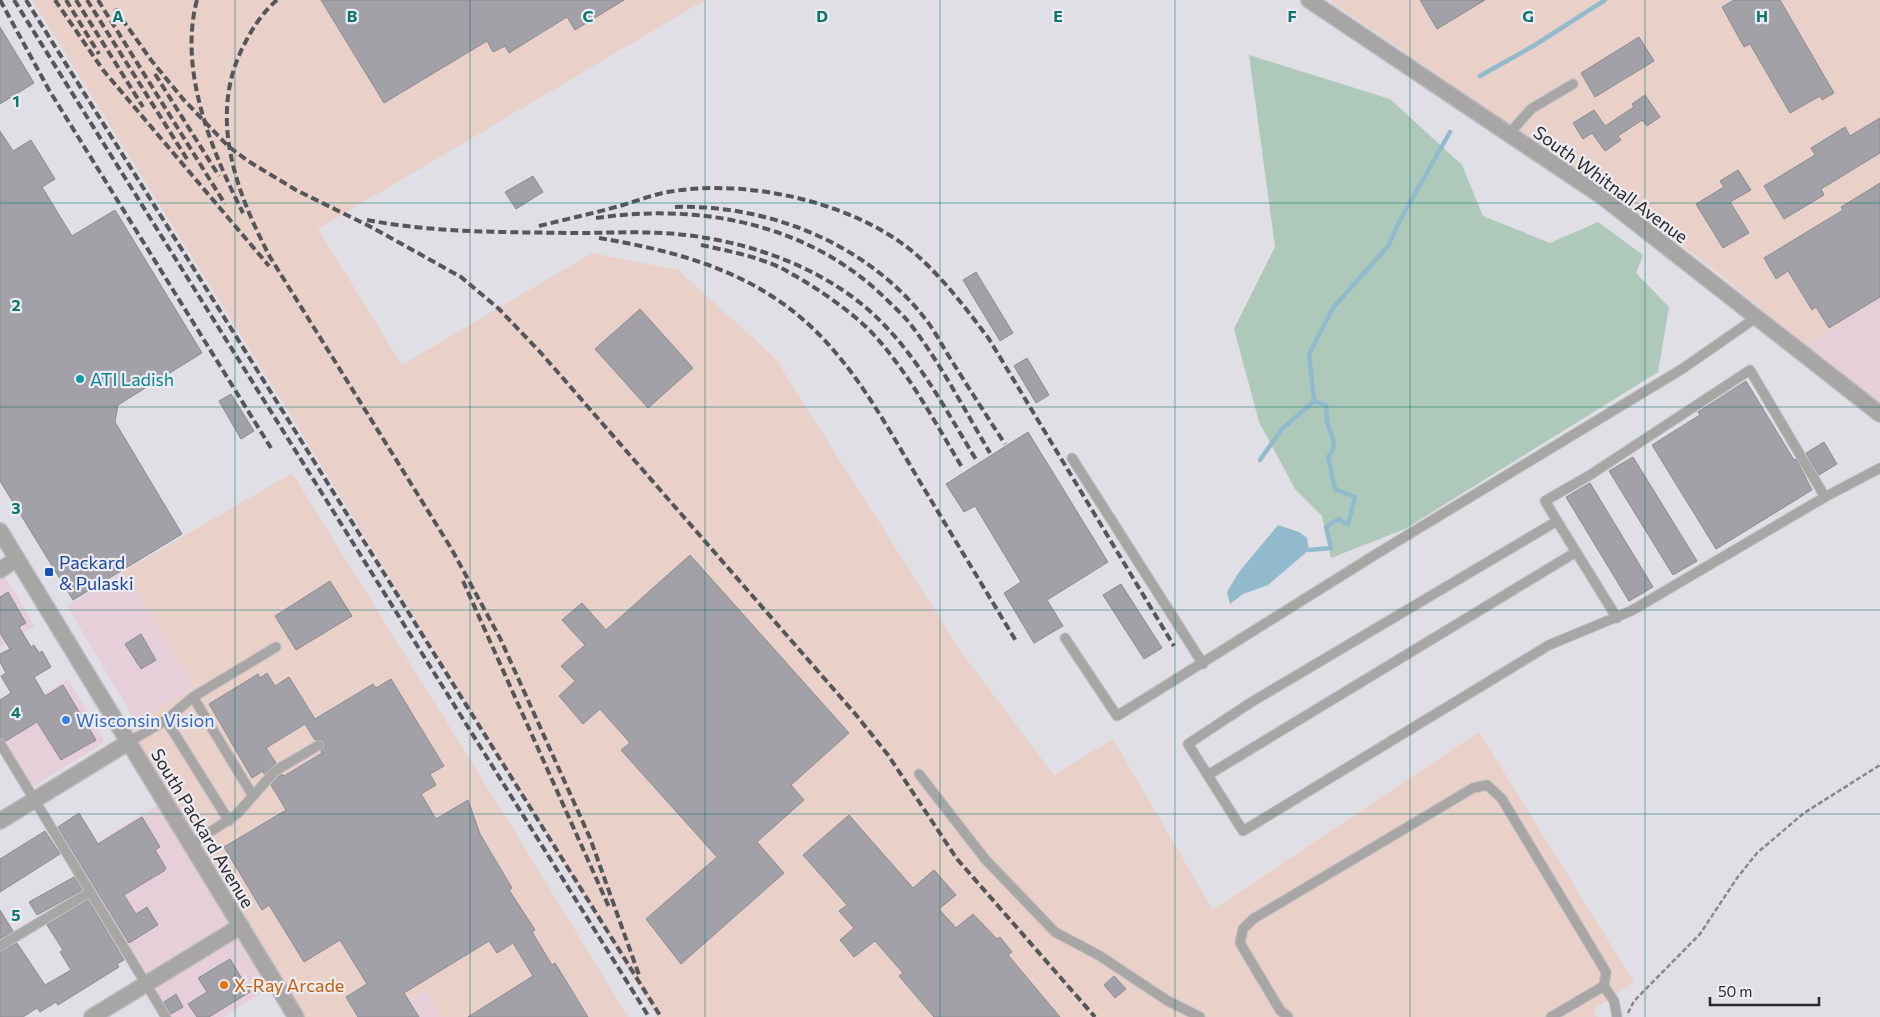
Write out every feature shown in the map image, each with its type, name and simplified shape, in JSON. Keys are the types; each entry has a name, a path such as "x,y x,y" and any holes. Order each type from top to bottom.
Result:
{"street":[{"name":"South Whitnall Avenue","path":"1308,0 1603,197 1880,414"},
{"name":"South Packard Avenue","path":"0,531 296,1017"},
{"path":"0,570 17,559"},
{"path":"0,821 129,742"},
{"path":"92,1017 241,926"}],"lane":[{"path":"1509,134 1531,109 1573,84"},
{"path":"1065,638 1117,716 1378,553 1682,369 1757,317"},
{"path":"1617,618 1545,501 1590,475 1750,370 1825,497"},
{"path":"1072,458 1203,664"},
{"path":"1557,520 1250,703 1188,744 1243,830 1548,645 1617,618 1749,544 1825,497 1880,468"},
{"path":"1208,775 1576,552"},
{"path":"129,742 166,720 193,697 276,647"},
{"path":"193,697 252,796"},
{"path":"166,720 229,821"},
{"path":"0,743 166,1017"},
{"path":"191,845 229,821 275,772 319,745"},
{"path":"919,774 985,859 1055,932 1100,956 1168,1001 1200,1017"},
{"path":"1288,1017 1280,1010 1240,943 1243,929 1253,919 1474,788 1487,785 1502,800 1606,972 1604,986 1614,1001 1617,1017"},
{"path":"0,946 90,892"},
{"path":"1551,1017 1604,986"}],"path":[{"path":"1626,1017 1634,1001 1700,934 1737,878 1757,853 1804,813 1880,765"}],"shaded area":[{"path":"32,0 705,0 318,229 402,365 592,253 678,270 775,358 962,653 1054,775 1113,739 1213,910 1479,732 1634,982 1593,1010 1597,1017 657,1017 298,427"},
{"path":"1333,0 1880,0 1880,298 1806,345 1712,268 1619,198 1331,2"},
{"path":"1880,298 1880,414 1799,350"},
{"path":"292,473 628,1017 440,1017 426,989 380,1017 296,1017 122,731 194,687 124,571"},
{"path":"0,569 35,626 0,647"},
{"path":"124,571 194,687 136,722 67,606"},
{"path":"68,679 104,740 102,744 31,788 0,735 0,721"},
{"path":"164,801 276,984 223,1017 166,1017 70,859"},
{"path":"426,989 440,1017 380,1017"}],"green space":[{"path":"1249,55 1390,99 1462,165 1483,216 1550,243 1598,222 1643,255 1636,273 1669,307 1658,372 1405,529 1331,558 1322,516 1295,489 1259,422 1234,329 1275,247"}],"water":[{"path":"1278,525 1299,532 1307,538 1309,550 1268,585 1243,594 1230,604 1227,592 1239,572"}],"building":[{"path":"321,0 624,0 575,30 567,17 509,53 505,46 493,52 487,41 384,103"},
{"path":"1420,0 1485,0 1437,29"},
{"path":"1734,0 1780,0 1834,93 1822,100 1820,96 1790,113 1750,44 1744,47 1722,7"},
{"path":"0,27 34,83 0,104"},
{"path":"1639,37 1654,61 1595,97 1581,73"},
{"path":"1645,95 1660,117 1647,126 1642,120 1618,136 1621,140 1605,151 1592,133 1583,139 1573,123 1594,110 1605,126 1634,107 1632,104"},
{"path":"1880,118 1880,153 1821,189 1824,195 1784,219 1764,186 1815,155 1811,148 1845,127 1850,136"},
{"name":"ATI Ladish","path":"0,131 13,151 31,140 55,179 42,187 72,236 115,210 202,353 118,405 115,422 182,534 73,600 0,481"},
{"path":"1738,170 1751,190 1730,202 1749,233 1723,248 1696,204 1724,187 1720,181"},
{"path":"533,176 543,192 516,209 505,192"},
{"path":"1880,183 1880,297 1829,328 1816,307 1812,310 1788,271 1776,279 1764,258 1843,210 1841,207"},
{"path":"976,272 1013,333 1000,341 963,280"},
{"path":"640,309 693,368 648,408 595,349"},
{"path":"1027,358 1049,395 1036,403 1014,366"},
{"path":"1746,381 1794,460 1796,459 1812,490 1716,549 1652,445 1700,415 1698,412"},
{"path":"231,394 254,431 241,439 219,401"},
{"path":"1028,432 1108,562 1047,600 1063,626 1034,643 1004,593 1021,582 975,506 964,512 946,484"},
{"path":"1824,442 1837,464 1819,475 1806,453"},
{"path":"1633,457 1697,561 1673,575 1609,471"},
{"path":"1590,483 1653,587 1629,601 1566,497"},
{"path":"690,555 849,733 791,785 804,800 757,842 784,873 681,964 646,919 717,857 621,750 630,743 600,709 583,724 559,696 575,681 561,666 585,645 562,620 582,603 606,630"},
{"path":"330,581 352,616 296,650 275,616"},
{"path":"1121,584 1162,648 1144,659 1103,595"},
{"path":"8,592 26,623 19,627 31,647 34,645 39,653 42,651 51,667 34,677 45,696 63,685 96,740 61,760 37,722 6,741 0,737 0,700 11,693 1,676 6,673 0,662 0,654 10,649 0,633 0,597"},
{"path":"141,634 156,660 141,669 125,644"},
{"path":"267,673 275,686 289,677 315,719 373,684 376,688 391,679 444,766 430,774 436,785 421,794 436,819 468,800 480,834 512,888 509,890 535,930 532,932 552,965 555,963 588,1017 468,1017 533,976 513,943 497,953 489,941 404,993 419,1017 358,1017 346,997 367,984 340,940 304,962 269,905 262,910 224,847 286,810 271,785 282,774 284,776 322,753 321,751 325,745 322,739 315,740 305,724 266,748 276,763 264,774 263,771 252,778 209,704 258,674 260,678"},
{"path":"79,813 98,844 142,817 160,847 155,850 166,868 164,871 124,895 136,914 147,907 158,925 129,943 58,827"},
{"path":"849,815 913,888 934,870 956,895 939,909 956,928 973,914 997,939 1000,937 1012,952 1008,955 1060,1017 934,1017 899,976 903,973 875,941 854,957 840,940 854,928 839,911 847,905 803,855"},
{"path":"45,831 60,854 0,892 0,859"},
{"path":"74,877 82,890 37,915 29,902"},
{"path":"88,900 124,960 117,964 119,967 58,1005 56,1002 40,1012 37,1008 23,1017 0,1017 0,952 17,943 45,985 71,970 60,952 63,950 47,925"},
{"path":"0,910 13,931 0,939"},
{"name":"X-Ray Arcade","path":"230,959 250,992 209,1017 197,1017 188,1004 207,992 198,978"},
{"path":"1114,976 1126,989 1115,998 1104,985"},
{"path":"176,994 183,1007 171,1014 164,1002"}],"waterway":[{"path":"1480,76 1535,45 1605,0"},
{"path":"1314,401 1309,354 1333,308 1388,246 1400,220 1450,132"},
{"path":"1260,460 1281,430 1314,401"},
{"path":"1309,550 1331,548 1326,527 1339,519 1348,525 1355,497 1335,489 1328,457 1334,445 1327,422 1326,405 1314,401"}],"railway":[{"path":"0,0 49,90 271,448"},
{"path":"14,0 649,1017"},
{"path":"26,0 661,1017"},
{"path":"55,0 103,70 269,266"},
{"path":"66,0 99,54"},
{"path":"76,0 143,107"},
{"path":"87,0 187,159"},
{"path":"98,0 225,204"},
{"path":"197,0 192,27 192,54 201,110 220,164 243,213"},
{"path":"277,0 259,20 245,43 234,70 228,97 227,124 230,152 246,205 270,257 451,548 500,638 590,838 639,975"},
{"path":"115,9 151,60 183,99 228,146 248,161 296,190 373,228 461,277 499,309 541,353 857,716 888,755 957,859 1095,1017"},
{"path":"155,74 219,176"},
{"path":"539,226 668,192 705,188 737,189 771,193 837,210 868,223 896,239 920,258 939,277 989,339 1174,646"},
{"path":"675,207 710,208 744,212 779,221 812,233 843,249 873,268 899,290 927,321 1005,444"},
{"path":"596,218 635,214 674,214 712,217 750,224 786,236 821,251 854,272 884,297 908,321 941,369 990,453"},
{"path":"367,220 444,230 676,234 726,242 775,256 822,277 844,291 882,322 913,359 977,461"},
{"path":"599,238 643,246 687,258 730,274 770,295 818,333 838,355 873,404 1016,641"},
{"path":"701,245 744,255 775,265 820,291 855,317 875,336 900,367 963,469"},
{"path":"463,581 609,907"}],"place":[{"name":"ATI Ladish","path":"80,379"},
{"name":"Packard & Pulaski","path":"49,572"},
{"name":"Wisconsin Vision","path":"66,720"},
{"name":"X-Ray Arcade","path":"224,985"}]}
